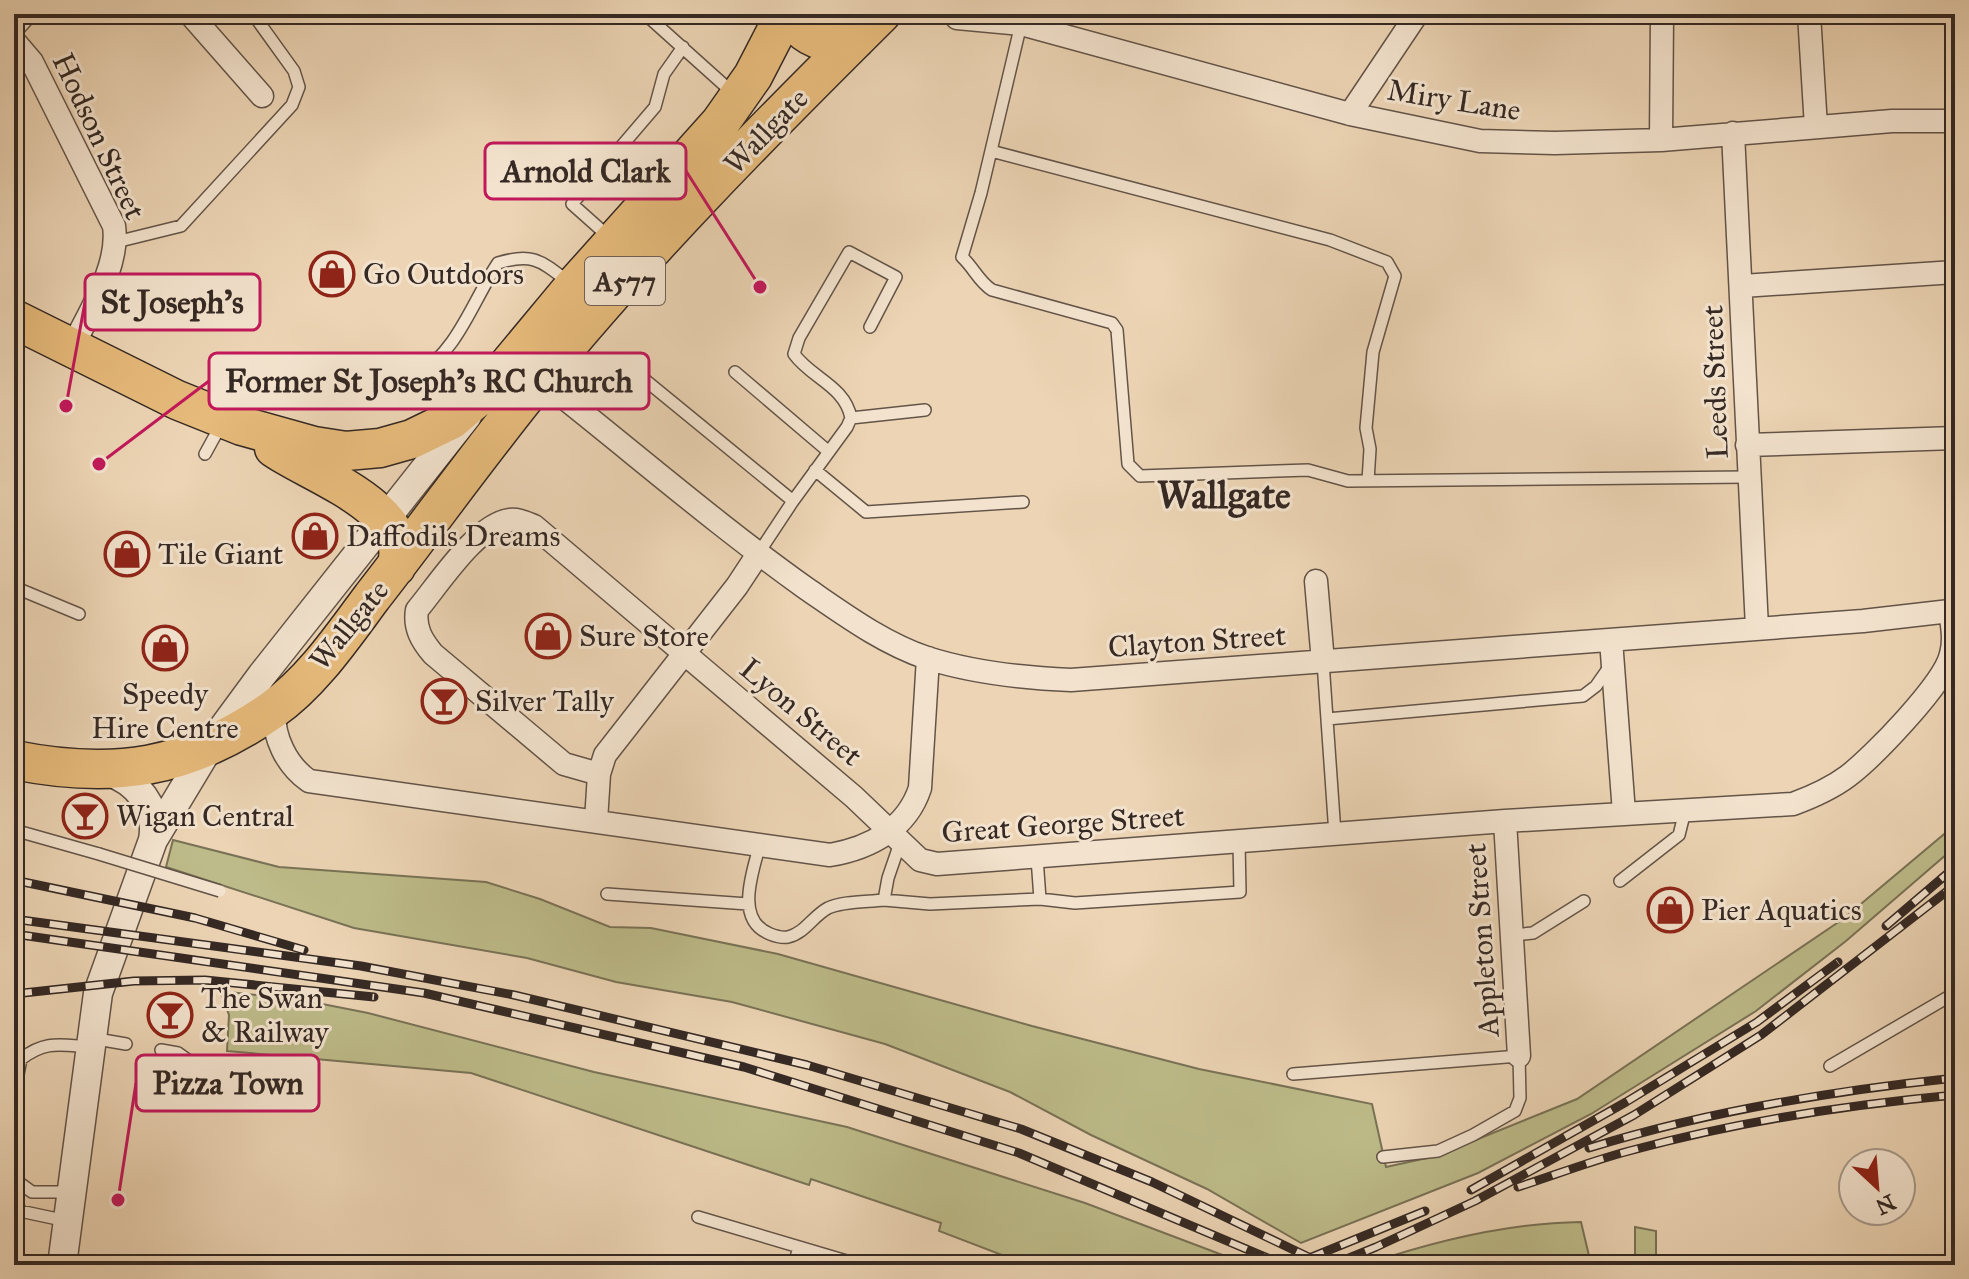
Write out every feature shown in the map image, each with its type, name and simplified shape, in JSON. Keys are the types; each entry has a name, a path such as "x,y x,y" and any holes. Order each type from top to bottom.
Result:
{"highway":[{"path":"787,14 813,38 826,43 868,27"},
{"name":"Wallgate","path":"490,387 574,286 720,123 739,98 787,14"},
{"name":"Wallgate","path":"209,747 274,709 300,686 396,567 542,376 687,213 868,27"},
{"name":"A577","path":"14,319 166,395 233,423 314,446 346,451 380,448 412,439 451,420 490,387"},
{"name":"A577","path":"233,423 288,458 346,489 385,519"},
{"path":"385,519 393,528 400,547 396,567"},
{"name":"A577","path":"14,760 59,769 107,771 183,757 209,747"}],"street":[{"path":"14,26 25,14"},
{"path":"190,14 262,96"},
{"path":"1350,114 1417,14"},
{"path":"1661,140 1662,14"},
{"path":"1809,14 1816,127"},
{"name":"Miry Lane","path":"957,18 1021,24 1350,114 1480,141 1555,143 1661,140 1892,121 1955,121"},
{"name":"Hodson Street","path":"14,41 32,62 114,226 116,242 113,260 72,348"},
{"name":"Leeds Street","path":"1733,133 1757,628"},
{"path":"1742,286 1955,272"},
{"name":"Clayton Street","path":"542,376 758,554 864,629 928,658 1025,678 1071,680 1323,662 1612,651 1757,628 1952,610"},
{"name":"Wallgate","path":"62,1265 98,993 153,840 209,747 262,675 490,387"},
{"path":"1747,445 1955,438"},
{"name":"Lyon Street","path":"599,774 564,764 433,654 418,632 417,610 482,533 511,519 534,526 854,797 895,838"},
{"path":"596,821 599,774 605,755 737,586 758,554"},
{"path":"1316,581 1323,662"},
{"name":"Great George Street","path":"895,838 920,860 929,863 1037,858 1624,813 1781,806 1809,798 1848,776 1937,684 1951,656 1952,610"},
{"path":"1612,651 1624,813"},
{"path":"274,709 273,724 277,739 295,771 309,781 830,855 895,838 910,811 920,788 928,658"},
{"path":"107,771 123,776 143,796 155,821 153,840"},
{"name":"Appleton Street","path":"1505,821 1519,1056"}],"lane":[{"path":"116,242 181,226 292,105 299,87 294,71 253,14"},
{"path":"645,14 739,98"},
{"path":"1021,24 962,257 975,269 984,285 992,290 1112,323 1117,330 1128,464 1140,476 1308,470 1348,481 1748,477"},
{"path":"614,241 572,204 655,107 664,74 683,47"},
{"path":"991,151 1330,240 1387,262 1395,276 1373,352 1366,428 1370,449 1368,481"},
{"path":"851,418 842,395 801,364 794,354 799,338 849,252 896,277 870,327"},
{"path":"304,398 318,402 363,396 415,378 444,354 466,323 498,263 517,257 537,258 574,286"},
{"path":"735,372 829,452"},
{"path":"639,375 793,501"},
{"path":"851,418 925,410"},
{"path":"758,554 851,418"},
{"path":"205,454 233,423"},
{"path":"815,470 866,512 1023,502"},
{"path":"14,587 79,614"},
{"path":"1327,719 1583,696 1596,686 1612,651"},
{"path":"1323,662 1335,834"},
{"path":"1620,881 1679,835 1685,811"},
{"path":"14,830 220,891"},
{"path":"884,900 895,838"},
{"path":"760,844 750,880 748,904 754,922 763,931 786,937 803,930 830,907 884,900 930,904 1040,899 1075,903 1240,892 1239,842"},
{"path":"1037,858 1040,899"},
{"path":"607,894 748,904"},
{"path":"1512,935 1533,933 1584,901"},
{"path":"1830,1066 1955,993"},
{"path":"14,1095 21,1059 33,1050 51,1044 126,1044"},
{"path":"161,1050 178,1053 221,1084"},
{"path":"1293,1074 1519,1056 1520,1098 1515,1111 1438,1151 1383,1157"},
{"path":"14,1179 32,1192 71,1192"},
{"path":"15,1196 20,1211 67,1221"},
{"path":"698,1217 860,1265"},
{"path":"794,1265 799,1247"}],"shaded area":[{"path":"1955,825 1955,847 1846,941 1756,1011 1591,1114 1478,1173 1301,1243 1207,1189 1091,1135 1010,1092 885,1044 732,1002 616,982 527,958 354,928 166,867 173,840 279,867 486,882 540,899 610,927 651,928 778,954 1032,1026 1199,1069 1372,1104 1386,1167 1436,1156 1577,1099 1843,919"},
{"path":"220,991 302,1000 368,1013 594,1072 847,1127 1085,1203 1249,1265 1057,1265 1043,1259 1015,1260 939,1231 941,1223 811,1179 809,1185 471,1073 227,1051 229,1015"},
{"path":"1581,1222 1590,1260 1635,1259 1635,1227 1656,1231 1656,1265 1364,1265 1471,1235 1526,1226"}],"railway":[{"path":"1886,926 1955,867"},
{"path":"14,880 195,918 304,950"},
{"path":"1332,1265 1475,1201 1634,1115 1761,1035 1955,885"},
{"path":"14,919 361,966 514,995 807,1065 1021,1129 1152,1182 1325,1265"},
{"path":"14,934 424,993 744,1067 1019,1153 1284,1265"},
{"path":"1471,1190 1626,1102 1757,1022 1838,962"},
{"path":"14,994 134,981 205,980 374,997"},
{"path":"1589,1148 1679,1123 1770,1104 1955,1078"},
{"path":"1518,1187 1615,1155 1709,1131 1831,1109 1955,1095"},
{"path":"1307,1259 1425,1211"}],"place":[{"name":"Go Outdoors","path":"332,274"},
{"name":"Arnold Clark","path":"760,287"},
{"name":"St Joseph's","path":"66,406"},
{"name":"Former St Joseph's RC Church","path":"99,464"},
{"name":"Daffodils Dreams","path":"315,536"},
{"name":"Tile Giant","path":"127,554"},
{"name":"Sure Store","path":"548,636"},
{"name":"Speedy Hire Centre","path":"165,648"},
{"name":"Silver Tally","path":"444,701"},
{"name":"Wigan Central","path":"85,816"},
{"name":"Pier Aquatics","path":"1670,910"},
{"name":"The Swan & Railway","path":"170,1015"},
{"name":"Pizza Town","path":"118,1200"}],"district":[{"name":"Wallgate","path":"1224,495"}]}
